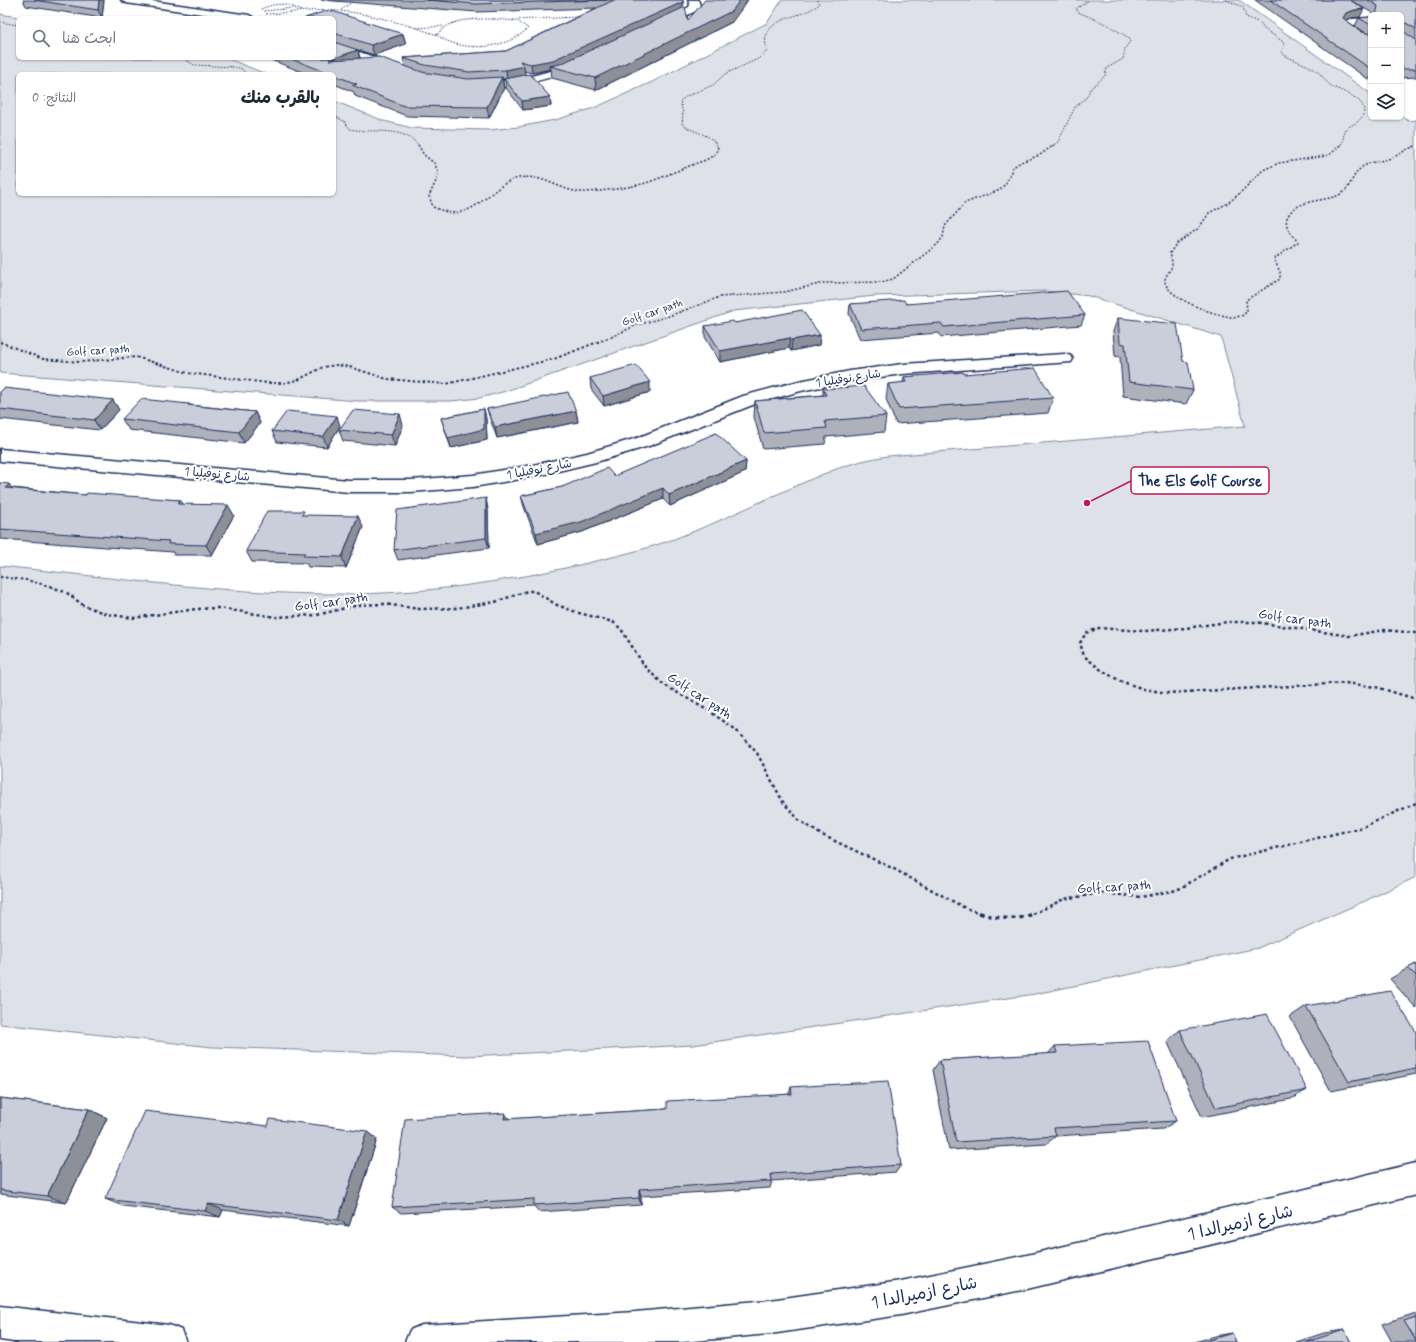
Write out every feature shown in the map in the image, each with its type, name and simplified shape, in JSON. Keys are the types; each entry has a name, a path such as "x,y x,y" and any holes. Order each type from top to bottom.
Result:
{"street":[{"path":"126,0 234,16"},
{"path":"650,30 693,9 695,5 693,0"},
{"path":"1359,11 1368,18"},
{"path":"1368,20 1345,24 1362,37 1368,39"},
{"path":"336,47 405,72"},
{"path":"465,84 489,85 531,80 557,73 586,60"},
{"name":"شارع نوفيليا 1","path":"0,455 349,486 411,486 473,481 533,471 590,458 643,442 749,400 799,386 850,376 903,369 1065,359"},
{"name":"شارع ازميرالدا 1","path":"422,1342 635,1329 770,1317 900,1298 1034,1270 1416,1179"},
{"path":"0,1323 169,1342"}],"path":[{"path":"340,11 355,0"},
{"path":"336,117 344,121 350,129 363,131 390,131 409,138 417,143 425,156 433,162 439,171 438,179 429,196 433,207 448,212 468,210 477,206 507,182 529,176 540,177 568,190 581,192 649,182 706,160 714,155 718,149 716,143 711,138 689,130 682,124 683,113 680,101 684,97 710,86 726,74 759,59 767,51 765,37 772,28 786,18 815,8 819,4 817,0"},
{"name":"Golf car path","path":"0,342 43,358 80,362 136,357 188,373 268,383 283,383 298,380 323,367 338,365 350,367 387,379 446,384 554,359 605,340 637,325 670,316 698,304 720,297 739,294 784,292 824,283 868,283 892,279 938,244 943,237 945,226 965,203 1000,190 1006,183 1013,167 1021,162 1040,155 1058,142 1075,107 1086,98 1091,88 1105,76 1107,68 1123,59 1124,48 1130,41 1129,38 1108,25 1078,12 1076,9 1089,0"},
{"path":"1226,0 1243,7 1246,17 1260,23 1262,28 1282,41 1284,44 1282,52 1284,55 1316,70 1323,75 1329,84 1355,97 1362,104 1365,111 1363,117 1357,122 1349,125 1344,130 1344,139 1340,147 1330,154 1270,166 1259,172 1245,189 1231,201 1207,214 1203,219 1201,226 1195,232 1185,236 1174,245 1170,253 1172,261 1171,270 1165,277 1166,284 1171,292 1182,300 1219,316 1232,317 1243,315 1247,310 1246,300 1253,294 1272,286 1280,279 1280,272 1274,259 1278,254 1293,248 1298,242 1287,227 1286,220 1289,213 1295,208 1304,204 1338,195 1348,189 1357,171 1364,166 1390,159 1399,155 1405,149 1416,146"},
{"path":"258,11 280,4 291,5 297,9"},
{"path":"263,14 320,10 367,14 417,28 451,43 481,46 504,42 521,35 528,30 525,24 508,20"},
{"path":"417,28 446,26 480,20 553,20 580,17"},
{"path":"0,22 16,25"},
{"path":"437,36 439,31 446,26"},
{"path":"185,60 194,65 236,67 244,72"},
{"name":"Golf car path","path":"0,577 26,580 48,585 67,593 83,605 106,614 133,618 196,609 218,608 276,617 317,615 358,605 384,604 420,609 457,608 495,602 527,591 534,591 557,605 579,613 613,622 621,629 645,667 664,685 709,710 735,729 757,754 783,802 799,820 820,834 894,869 946,896 965,908 988,916 1010,918 1031,915 1064,899 1102,893 1141,897 1177,890 1230,859 1363,827 1416,803"},
{"name":"Golf car path","path":"1416,633 1384,630 1350,636 1255,622 1227,622 1186,628 1144,631 1099,628 1086,633 1080,644 1084,656 1100,669 1120,681 1144,689 1168,693 1345,683 1376,687 1416,699"}],"shaded area":[{"path":"782,0 1239,0 1368,92 1368,120 1404,120 1404,118 1408,121 1416,120 1416,877 1258,948 1035,994 693,1045 467,1056 212,1047 0,1024 0,566 166,584 250,591 372,594 448,588 486,583 561,569 656,545 714,523 825,473 874,458 1245,426 1221,337 1089,296 1046,291 875,296 734,311 506,391 480,398 451,401 358,401 0,373 0,14 16,17 16,60 231,60 261,72 16,72 16,196 336,196 336,102 384,121 412,128 489,130 518,127 555,120 594,108 652,82 767,23"}],"building":[{"path":"34,0 99,0 98,10"},
{"path":"427,0 607,0 476,4"},
{"path":"614,0 683,0 683,2 553,60 531,64 520,61 524,66 506,70 469,72 425,65 403,58 506,51"},
{"path":"705,0 740,0 732,11 595,78 550,66 560,64 685,7 688,20"},
{"path":"1270,0 1350,0 1364,9 1346,13 1343,18 1362,32 1368,33 1368,67"},
{"path":"1368,0 1416,0 1416,29 1406,23 1404,25 1404,12 1377,12 1378,6"},
{"path":"329,10 403,34 371,45 336,34 336,16 311,16"},
{"path":"1368,17 1368,23 1359,18"},
{"path":"1404,32 1416,40 1416,69 1404,69"},
{"path":"336,43 358,50 336,58"},
{"path":"379,57 422,72 468,79 502,77 487,107 404,106 352,85 357,84 336,76 336,72 326,72 294,60 336,60"},
{"path":"530,74 550,97 522,101 504,79"},
{"path":"1067,291 1085,315 944,327 941,323 861,329 850,304 904,300 906,304"},
{"path":"802,310 820,335 792,340 790,338 720,351 705,326 733,321 735,323"},
{"path":"1118,318 1177,324 1183,361 1188,362 1193,390 1129,382 1125,344 1120,343"},
{"path":"636,365 650,382 603,396 590,378"},
{"path":"1035,368 1053,398 899,409 888,384 906,382 904,377"},
{"path":"864,386 886,416 825,421 827,428 764,433 755,401 826,395 823,389"},
{"path":"4,388 113,400 94,420 0,409 0,392"},
{"path":"568,392 576,411 495,427 487,409"},
{"path":"141,399 255,412 239,432 122,419"},
{"path":"484,409 484,429 448,438 441,418"},
{"path":"353,410 400,414 391,435 339,430"},
{"path":"287,411 337,416 323,437 272,431"},
{"path":"716,433 746,461 669,495 663,488 581,522 536,533 521,496 562,487 607,468 614,476"},
{"path":"0,483 9,484 6,488 86,495 87,493 180,500 178,504 228,505 206,545 168,544 169,541 0,529"},
{"path":"486,498 486,538 394,550 397,510"},
{"path":"267,511 304,511 302,515 358,516 342,557 303,556 305,553 246,551"},
{"path":"1416,964 1416,976 1408,968"},
{"path":"1390,991 1416,1032 1416,1068 1349,1082 1306,1006"},
{"path":"1267,1014 1307,1090 1216,1108 1180,1030"},
{"path":"1148,1041 1176,1121 1054,1128 1056,1136 956,1142 940,1060 1057,1053 1055,1046"},
{"path":"888,1081 901,1165 771,1174 772,1181 639,1189 639,1198 534,1205 534,1199 392,1207 405,1119 505,1113 504,1119 667,1109 667,1101 792,1094 791,1087"},
{"path":"0,1098 89,1109 47,1196 0,1190"},
{"path":"145,1111 268,1126 270,1119 367,1131 338,1220 208,1204 205,1211 105,1199"},
{"path":"1416,1317 1416,1341 1404,1321"},
{"path":"1344,1330 1351,1342 1307,1342"},
{"path":"1232,1333 1236,1342 1203,1342"}],"place":[{"name":"The Els Golf Course","path":"1087,503"}]}
